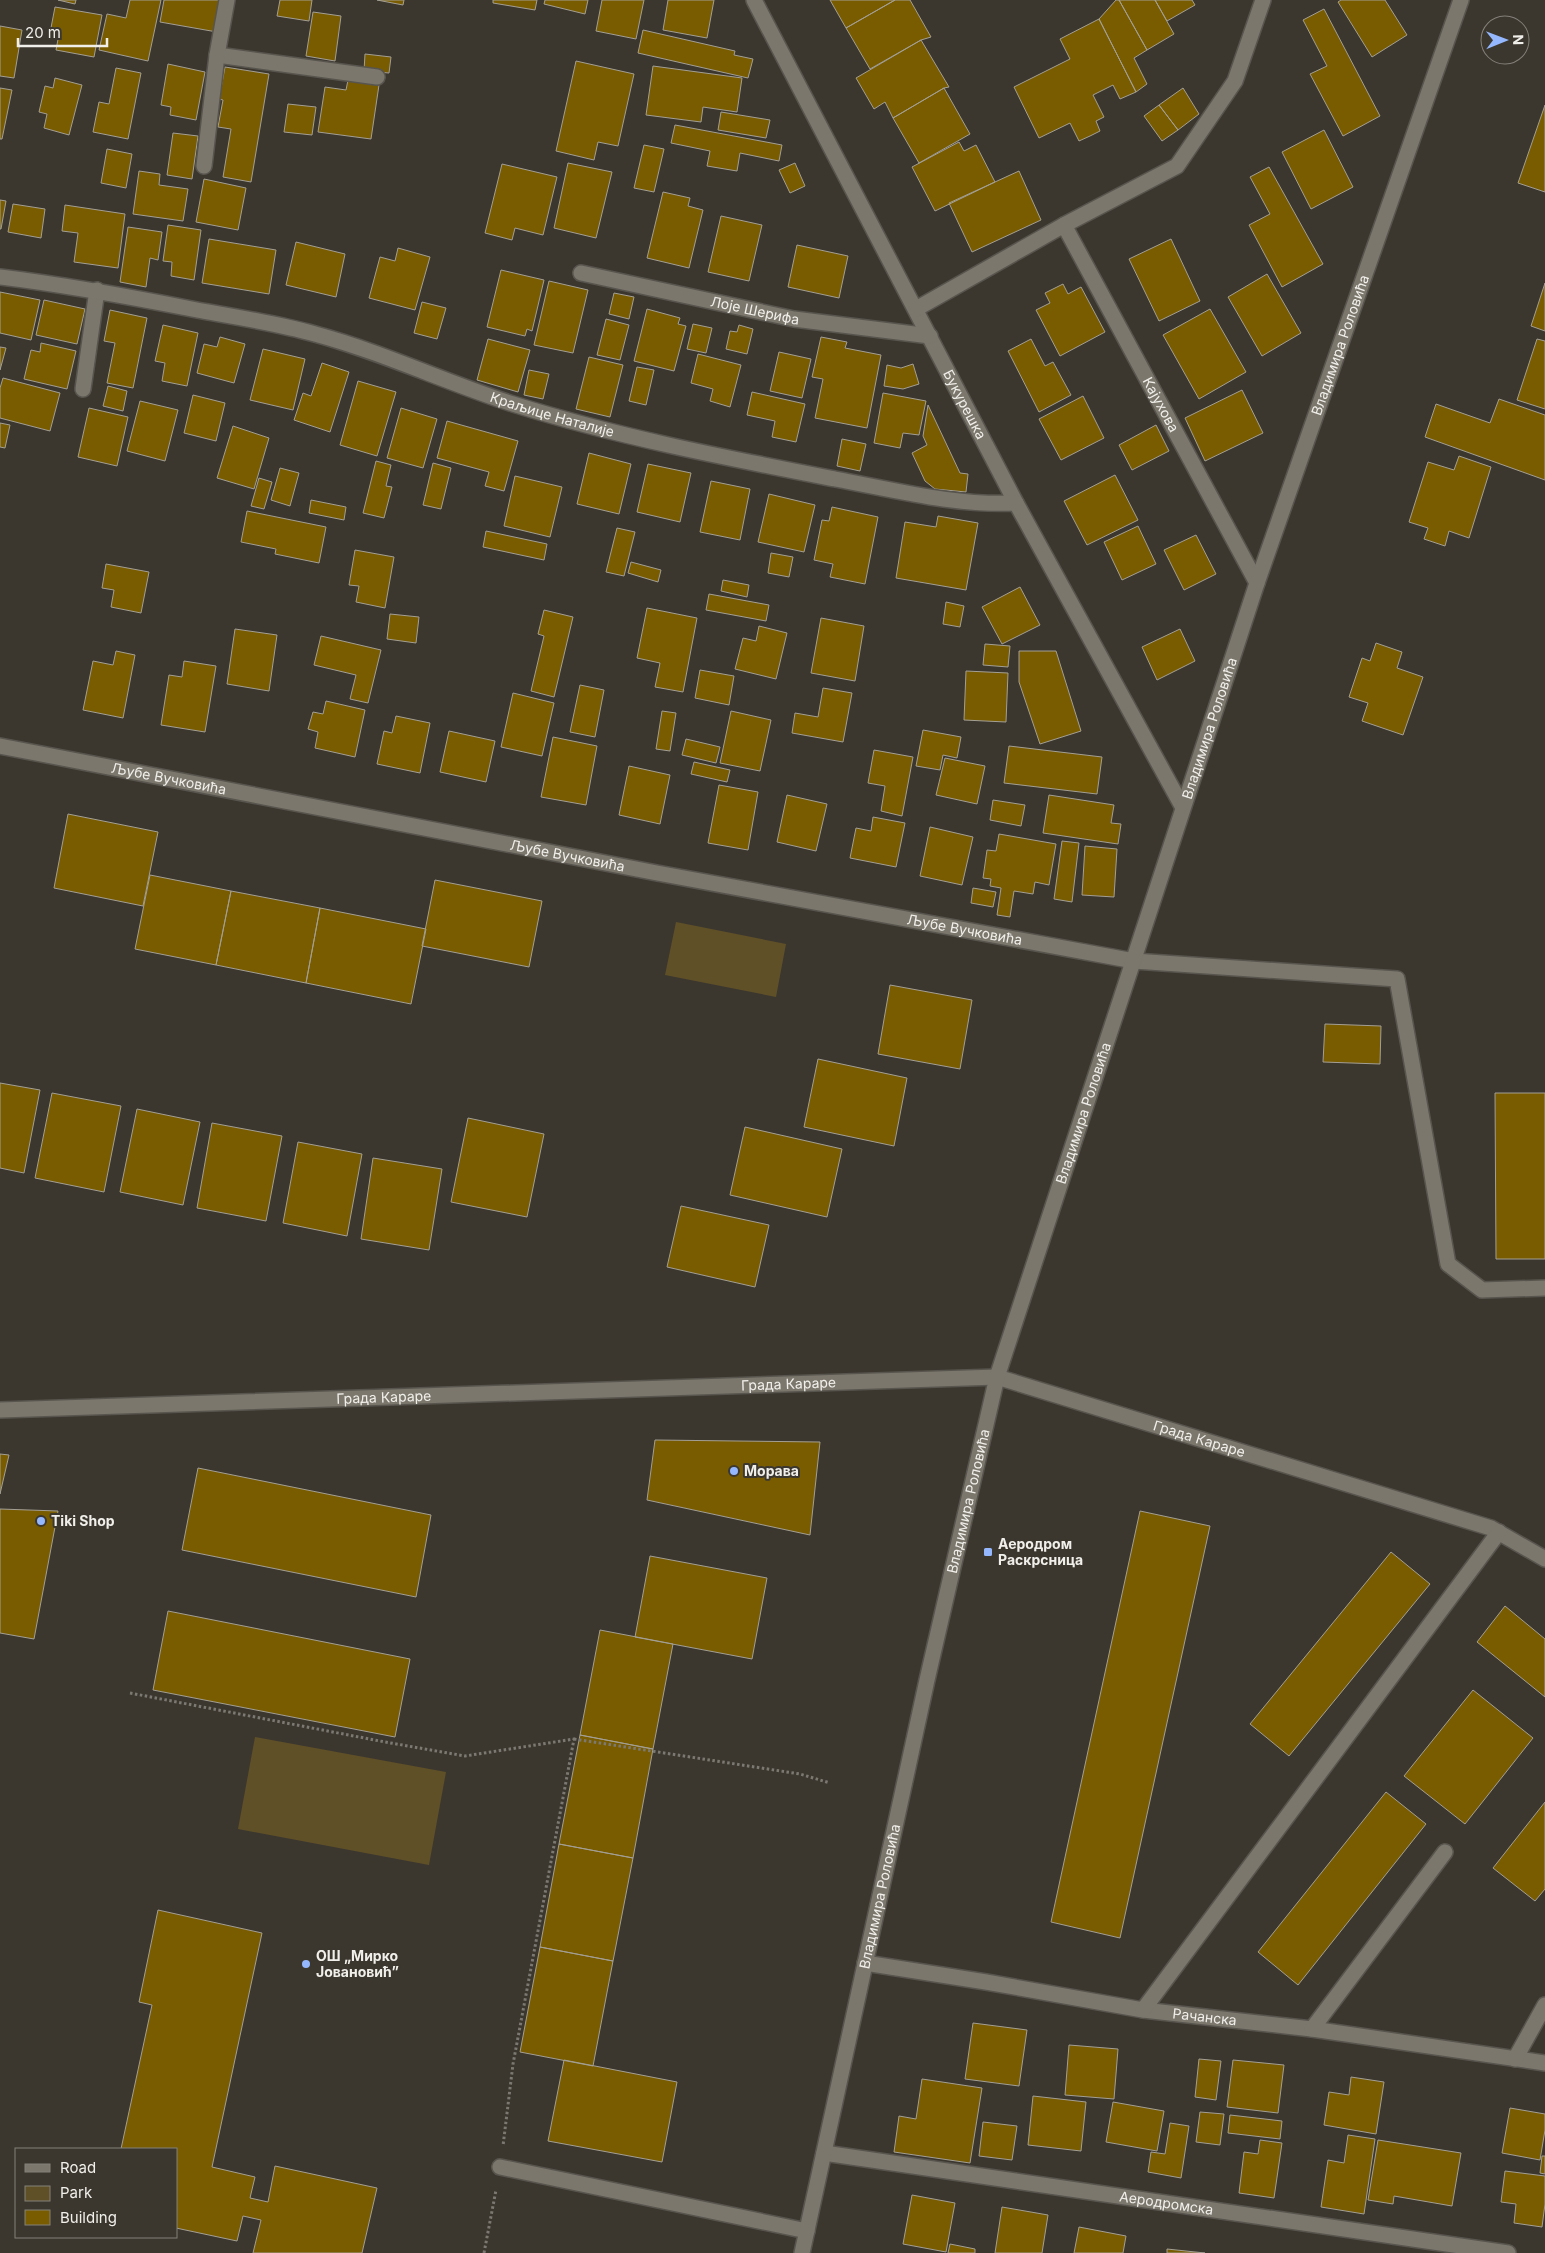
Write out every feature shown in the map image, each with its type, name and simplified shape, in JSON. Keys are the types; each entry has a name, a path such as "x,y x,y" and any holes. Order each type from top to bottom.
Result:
{"street":[{"path":"204,166 217,56 227,0"},
{"name":"Букурешка","path":"754,0 1016,503 1182,806"},
{"path":"916,310 1064,224 1177,166 1235,81 1263,0"},
{"name":"Владимира Роловића","path":"802,2253 865,1963 997,1377 1134,960 1182,806 1257,583 1461,0"},
{"path":"217,56 377,77"},
{"name":"Кајухова","path":"1064,224 1257,583"},
{"name":"Лоје Шерифа","path":"581,273 794,319 930,336"},
{"name":"Краљице Наталије","path":"0,277 97,290 315,334 359,347 512,404 608,432 948,501 983,505 1016,503"},
{"path":"82,389 97,290"},
{"name":"Љубе Вучковића","path":"0,746 657,873 1134,960 1397,979 1448,1264 1482,1290 1545,1288"},
{"name":"Града Караре","path":"0,1410 997,1377 1491,1528 1545,1559"},
{"path":"1142,2010 1499,1532"},
{"path":"1312,2029 1445,1852"},
{"name":"Рачанска","path":"865,1963 986,1982 1142,2010 1312,2029 1545,2063"},
{"path":"1515,2059 1545,2005"},
{"name":"Аеродромска","path":"824,2152 1508,2253"},
{"path":"500,2167 807,2231"}],"path":[{"path":"130,1693 465,1756 574,1740 800,1774 830,1783"},
{"path":"484,2253 500,2167 513,2064 574,1740"}],"green space":[{"path":"676,922 786,944 776,997 665,975"},
{"path":"255,1737 446,1772 429,1865 238,1829"}],"building":[{"path":"58,0 76,0 75,4"},
{"path":"130,0 161,0 148,61 99,50 107,14 126,18"},
{"path":"164,0 223,0 217,32 160,22"},
{"path":"280,0 312,0 309,21 277,16"},
{"path":"377,0 404,0 403,5"},
{"path":"493,0 537,0 535,10 493,3"},
{"path":"545,0 588,0 585,14 544,4"},
{"path":"602,0 644,0 636,39 596,31"},
{"path":"668,0 714,0 707,38 663,30"},
{"path":"830,0 895,0 846,28"},
{"path":"895,0 910,0 931,37 921,40 870,69 846,28"},
{"path":"1116,0 1119,0 1147,50 1134,58 1147,84 1136,92 1099,19"},
{"path":"1119,0 1155,0 1174,34 1147,50"},
{"path":"1155,0 1192,0 1195,5 1167,21"},
{"path":"1341,0 1385,0 1407,35 1372,57 1338,2"},
{"path":"55,7 102,15 94,57 56,50 59,34 50,33"},
{"path":"1324,9 1380,116 1343,136 1310,74 1327,66 1303,20"},
{"path":"313,12 341,16 335,61 306,56"},
{"path":"1099,19 1136,92 1120,99 1113,85 1093,95 1104,117 1096,121 1100,131 1090,136 1079,141 1070,123 1039,138 1014,87 1070,59 1060,39"},
{"path":"0,26 22,30 14,78 0,76"},
{"path":"643,30 735,51 734,55 753,59 748,78 638,53"},
{"path":"921,40 949,87 944,88 893,118 885,102 874,109 856,78"},
{"path":"365,54 391,57 389,73 364,71"},
{"path":"576,61 634,74 618,146 598,142 594,160 556,151"},
{"path":"168,64 205,72 196,120 170,115 171,107 161,105"},
{"path":"653,66 742,78 737,112 703,107 701,122 646,115"},
{"path":"225,67 269,74 251,182 223,177 231,129 218,127 223,100 219,99"},
{"path":"116,68 141,73 128,139 93,132 99,102 109,104"},
{"path":"55,78 82,85 69,135 44,128 47,114 39,112 45,86 53,88"},
{"path":"348,80 379,85 371,139 318,132 325,87 346,90"},
{"path":"0,88 12,90 2,139 0,139"},
{"path":"944,88 970,134 919,163 893,118"},
{"path":"1183,88 1199,114 1178,130 1159,105"},
{"path":"288,104 316,107 312,135 284,132"},
{"path":"1159,105 1178,130 1162,141 1144,116"},
{"path":"1545,105 1545,192 1518,183"},
{"path":"721,112 770,120 766,138 718,130"},
{"path":"675,125 782,145 779,161 740,153 737,171 707,166 710,151 671,143"},
{"path":"1324,130 1353,187 1311,209 1282,152"},
{"path":"173,133 198,136 192,179 167,175"},
{"path":"959,142 964,151 976,145 995,182 935,211 912,167"},
{"path":"644,145 664,149 654,192 634,188"},
{"path":"107,149 132,154 126,188 101,183"},
{"path":"568,163 612,172 596,238 554,228"},
{"path":"795,163 805,186 790,193 779,170"},
{"path":"502,164 557,177 543,235 515,228 512,240 485,233"},
{"path":"1269,167 1323,264 1282,287 1249,225 1270,214 1250,177"},
{"path":"139,171 160,174 159,185 188,189 183,221 133,214"},
{"path":"1019,171 1041,220 972,252 949,203"},
{"path":"204,179 246,188 238,230 196,222"},
{"path":"663,192 690,198 688,206 703,210 689,268 647,258"},
{"path":"0,200 6,201 1,229 0,229"},
{"path":"13,204 45,209 41,238 8,232"},
{"path":"65,205 125,214 118,268 74,262 78,233 62,231"},
{"path":"721,216 762,225 749,281 708,272"},
{"path":"168,225 201,230 194,280 171,276 172,262 163,261"},
{"path":"128,227 162,232 158,260 150,258 146,287 120,282"},
{"path":"209,239 276,250 269,294 202,283"},
{"path":"1171,239 1200,301 1159,321 1129,259"},
{"path":"296,242 345,254 336,297 286,285"},
{"path":"797,245 848,256 839,298 788,287"},
{"path":"398,248 430,257 415,310 369,298 380,257 395,261"},
{"path":"501,270 544,280 532,331 527,329 525,336 487,327"},
{"path":"1267,274 1301,333 1262,356 1228,297"},
{"path":"549,281 588,290 573,353 534,345"},
{"path":"1545,283 1545,331 1531,326"},
{"path":"1063,284 1068,294 1081,287 1105,332 1060,356 1036,310 1050,303 1045,293"},
{"path":"0,292 40,300 31,340 0,333"},
{"path":"614,293 634,297 629,319 609,314"},
{"path":"44,300 85,309 77,344 36,335"},
{"path":"422,302 446,308 437,339 414,333"},
{"path":"647,309 680,318 678,324 686,326 674,371 634,361"},
{"path":"1210,309 1246,372 1199,399 1163,335"},
{"path":"110,310 147,318 133,388 107,383 115,343 104,341"},
{"path":"606,319 629,325 620,360 597,355"},
{"path":"693,324 712,328 706,353 687,349"},
{"path":"163,325 198,333 187,386 162,381 165,363 155,361"},
{"path":"739,325 753,329 747,354 726,349 730,331 737,332"},
{"path":"220,337 245,344 234,383 197,373 204,344 217,347"},
{"path":"821,337 847,342 845,348 881,355 867,428 815,418 823,379 812,377"},
{"path":"488,339 530,350 518,392 477,380"},
{"path":"1031,339 1045,366 1053,362 1071,395 1039,412 1008,351"},
{"path":"1537,339 1545,341 1545,409 1517,400"},
{"path":"41,343 76,351 67,389 24,379 31,350 40,352"},
{"path":"0,347 6,348 0,370"},
{"path":"263,349 305,359 293,410 250,400"},
{"path":"779,352 811,359 802,398 770,391"},
{"path":"698,354 741,365 730,407 710,401 713,389 691,383"},
{"path":"589,357 623,365 610,417 576,409"},
{"path":"322,363 349,372 330,432 294,420 303,393 311,396"},
{"path":"913,364 919,384 903,389 884,386 887,365 901,368"},
{"path":"637,367 654,370 646,405 629,401"},
{"path":"529,370 549,374 543,399 524,395"},
{"path":"3,378 60,393 50,431 0,418 0,388"},
{"path":"358,381 396,392 377,456 340,445"},
{"path":"108,386 127,391 123,411 103,406"},
{"path":"1242,390 1263,433 1205,461 1185,418"},
{"path":"752,392 805,404 796,442 772,437 775,421 747,415"},
{"path":"883,393 926,401 919,435 903,433 900,448 874,443"},
{"path":"193,395 225,403 216,441 184,433"},
{"path":"1083,396 1104,438 1061,460 1039,419"},
{"path":"1499,399 1545,415 1545,480 1425,437 1436,404 1490,423"},
{"path":"140,401 178,410 165,461 127,451"},
{"path":"928,405 960,473 968,474 966,492 935,489 925,481 912,453 927,445 923,436"},
{"path":"89,408 128,417 117,466 78,457"},
{"path":"401,408 437,419 423,468 387,458"},
{"path":"447,421 518,441 504,491 485,486 489,472 437,458"},
{"path":"0,423 10,425 5,448 0,447"},
{"path":"1156,425 1169,451 1132,470 1119,445"},
{"path":"233,426 269,438 254,489 217,478"},
{"path":"842,439 866,444 860,471 837,466"},
{"path":"589,453 631,464 619,514 577,504"},
{"path":"1459,456 1491,467 1469,538 1449,531 1445,546 1424,539 1428,528 1409,522 1428,462 1454,470"},
{"path":"376,461 391,465 386,486 392,487 384,518 363,513"},
{"path":"433,463 451,468 441,509 423,505"},
{"path":"648,464 691,473 680,522 637,512"},
{"path":"280,468 299,473 290,506 271,500"},
{"path":"1115,475 1138,520 1087,545 1064,501"},
{"path":"515,476 562,487 550,537 504,526"},
{"path":"259,478 272,482 264,509 251,506"},
{"path":"711,481 750,489 740,540 700,532"},
{"path":"769,494 815,505 804,552 758,542"},
{"path":"311,500 346,507 344,520 309,513"},
{"path":"832,507 878,517 865,584 830,577 833,564 814,560 822,520 829,521"},
{"path":"247,511 326,527 319,563 275,554 276,549 241,542"},
{"path":"938,516 978,523 966,590 896,578 905,522 936,527"},
{"path":"1138,526 1156,564 1122,580 1104,542"},
{"path":"617,528 635,532 624,576 606,572"},
{"path":"486,531 547,544 544,560 483,547"},
{"path":"1196,535 1216,574 1184,590 1164,550"},
{"path":"355,550 394,557 385,608 356,602 359,586 349,585"},
{"path":"771,553 793,557 789,577 768,573"},
{"path":"631,562 661,570 658,582 628,573"},
{"path":"106,564 149,572 141,613 111,607 114,590 102,588"},
{"path":"723,580 749,585 747,597 721,591"},
{"path":"1020,587 1040,625 1002,644 982,607"},
{"path":"709,594 769,605 766,621 706,610"},
{"path":"946,602 964,606 960,627 943,624"},
{"path":"647,608 697,618 683,692 655,687 660,663 637,658"},
{"path":"544,610 573,617 554,697 531,691 544,636 538,634"},
{"path":"390,614 419,617 416,643 387,639"},
{"path":"821,618 864,626 855,681 811,673"},
{"path":"759,626 787,633 776,679 735,669 743,638 756,641"},
{"path":"235,629 277,635 269,691 227,684"},
{"path":"1180,629 1195,661 1157,680 1142,647"},
{"path":"321,636 381,650 368,703 350,699 356,675 314,665"},
{"path":"1376,643 1402,652 1397,668 1423,677 1403,735 1362,721 1368,703 1349,697 1362,658 1370,661"},
{"path":"985,644 1010,646 1008,667 983,665"},
{"path":"116,651 135,655 123,718 83,710 93,661 113,665"},
{"path":"1019,651 1056,651 1081,731 1040,744 1019,682"},
{"path":"184,661 216,666 205,732 161,725 169,675 182,677"},
{"path":"700,670 734,676 729,705 695,698"},
{"path":"966,671 1008,673 1006,722 964,720"},
{"path":"580,685 604,690 595,737 570,732"},
{"path":"823,688 852,693 843,742 792,733 795,713 818,717"},
{"path":"513,693 554,703 542,756 501,747"},
{"path":"326,701 365,710 355,757 315,748 318,732 308,729 313,712 323,714"},
{"path":"662,711 676,713 670,751 656,749"},
{"path":"731,711 771,720 760,771 720,763"},
{"path":"396,716 430,723 420,773 377,764 384,731 392,733"},
{"path":"923,730 961,737 957,758 943,755 940,770 916,766"},
{"path":"449,731 495,741 486,782 440,772"},
{"path":"553,737 597,746 586,805 541,797"},
{"path":"686,739 720,747 716,763 682,755"},
{"path":"1009,746 1102,757 1097,794 1004,783"},
{"path":"874,750 913,757 902,816 881,811 885,786 868,783"},
{"path":"945,758 985,766 977,804 936,795"},
{"path":"694,762 730,770 727,782 691,774"},
{"path":"629,766 670,775 660,824 619,815"},
{"path":"719,785 758,792 748,850 708,843"},
{"path":"787,795 827,804 816,851 777,842"},
{"path":"1049,795 1114,805 1111,823 1121,824 1118,844 1043,833"},
{"path":"993,800 1025,805 1021,826 990,820"},
{"path":"68,814 158,832 143,906 54,888"},
{"path":"873,817 905,823 896,867 850,858 856,828 871,831"},
{"path":"930,827 973,837 962,885 920,876"},
{"path":"999,834 1056,844 1049,885 1035,882 1033,894 1014,891 1010,917 997,915 1001,888 990,886 991,879 983,878 987,850 996,851"},
{"path":"1062,841 1079,843 1072,902 1054,899"},
{"path":"1085,846 1117,849 1114,897 1082,895"},
{"path":"150,875 231,891 216,965 135,949"},
{"path":"435,880 542,901 529,967 422,946"},
{"path":"973,888 996,892 993,907 971,903"},
{"path":"231,891 320,908 306,983 216,965"},
{"path":"320,908 426,929 411,1004 306,983"},
{"path":"890,985 972,1000 960,1069 878,1054"},
{"path":"1325,1024 1381,1026 1380,1064 1323,1062"},
{"path":"818,1059 907,1078 894,1146 804,1127"},
{"path":"0,1083 40,1090 24,1173 0,1168"},
{"path":"52,1093 121,1106 104,1192 35,1178"},
{"path":"1495,1093 1545,1093 1545,1259 1496,1259"},
{"path":"137,1109 200,1122 183,1205 120,1192"},
{"path":"468,1118 544,1134 527,1217 451,1202"},
{"path":"212,1123 282,1136 266,1221 197,1208"},
{"path":"745,1127 842,1149 827,1217 730,1195"},
{"path":"298,1142 362,1154 347,1236 283,1223"},
{"path":"373,1158 442,1169 429,1250 361,1239"},
{"path":"681,1206 769,1225 755,1287 667,1267"},
{"name":"Морава","path":"655,1440 820,1442 810,1535 647,1500"},
{"path":"0,1454 9,1455 0,1494"},
{"path":"198,1468 431,1515 416,1597 182,1550"},
{"path":"0,1509 58,1511 34,1639 0,1633"},
{"path":"1140,1511 1210,1526 1120,1938 1051,1922"},
{"path":"1391,1552 1430,1584 1289,1756 1250,1724"},
{"path":"650,1556 767,1578 752,1659 635,1637"},
{"path":"1505,1606 1545,1639 1545,1697 1477,1642"},
{"path":"168,1611 410,1659 395,1737 153,1690"},
{"path":"600,1630 673,1644 653,1749 580,1735"},
{"path":"1473,1690 1533,1738 1465,1824 1404,1776"},
{"path":"580,1735 653,1749 633,1858 559,1844"},
{"path":"1386,1792 1426,1824 1298,1985 1258,1952"},
{"path":"1545,1802 1545,1889 1535,1901 1493,1868"},
{"path":"559,1844 633,1858 613,1961 540,1947"},
{"path":"158,1910 262,1933 212,2167 255,2177 250,2198 268,2202 275,2166 377,2188 362,2253 253,2253 261,2220 243,2216 237,2241 178,2228 178,2148 121,2148 152,2005 139,2002"},
{"path":"540,1947 613,1961 593,2066 520,2052"},
{"path":"973,2023 1027,2030 1019,2086 965,2079"},
{"path":"1069,2045 1118,2049 1114,2099 1065,2095"},
{"path":"1199,2059 1221,2061 1216,2100 1195,2097"},
{"path":"564,2060 677,2082 662,2162 548,2141"},
{"path":"1233,2060 1284,2065 1278,2113 1227,2107"},
{"path":"1351,2077 1384,2082 1376,2134 1324,2125 1329,2092 1349,2095"},
{"path":"922,2079 982,2088 970,2163 894,2152 899,2116 916,2119"},
{"path":"1033,2096 1086,2102 1081,2151 1028,2145"},
{"path":"1113,2102 1164,2111 1157,2151 1106,2142"},
{"path":"1510,2108 1545,2114 1545,2130 1540,2160 1502,2153"},
{"path":"1200,2112 1224,2114 1220,2145 1196,2142"},
{"path":"1230,2115 1282,2121 1280,2139 1228,2133"},
{"path":"983,2122 1017,2126 1012,2160 979,2156"},
{"path":"1170,2123 1189,2126 1181,2178 1148,2172 1151,2152 1165,2154"},
{"path":"1348,2135 1375,2139 1364,2214 1321,2207 1328,2160 1344,2163"},
{"path":"1260,2140 1282,2143 1274,2198 1239,2193 1244,2152 1258,2154"},
{"path":"1378,2140 1461,2153 1452,2206 1394,2196 1393,2204 1368,2200"},
{"path":"1542,2156 1545,2156 1545,2174 1540,2173"},
{"path":"1505,2171 1545,2176 1545,2204 1542,2227 1514,2223 1516,2204 1501,2202"},
{"path":"912,2195 955,2203 946,2252 903,2244"},
{"path":"1002,2207 1048,2215 1042,2253 995,2253"},
{"path":"1079,2227 1126,2236 1123,2253 1074,2253"},
{"path":"950,2244 975,2249 975,2253 948,2253"},
{"path":"1167,2249 1205,2253 1167,2253"}],"place":[{"name":"Морава","path":"734,1471"},
{"name":"Tiki Shop","path":"41,1521"},
{"name":"Аеродром Раскрсница","path":"988,1552"},
{"name":"ОШ „Мирко Јовановић”","path":"306,1964"}]}
